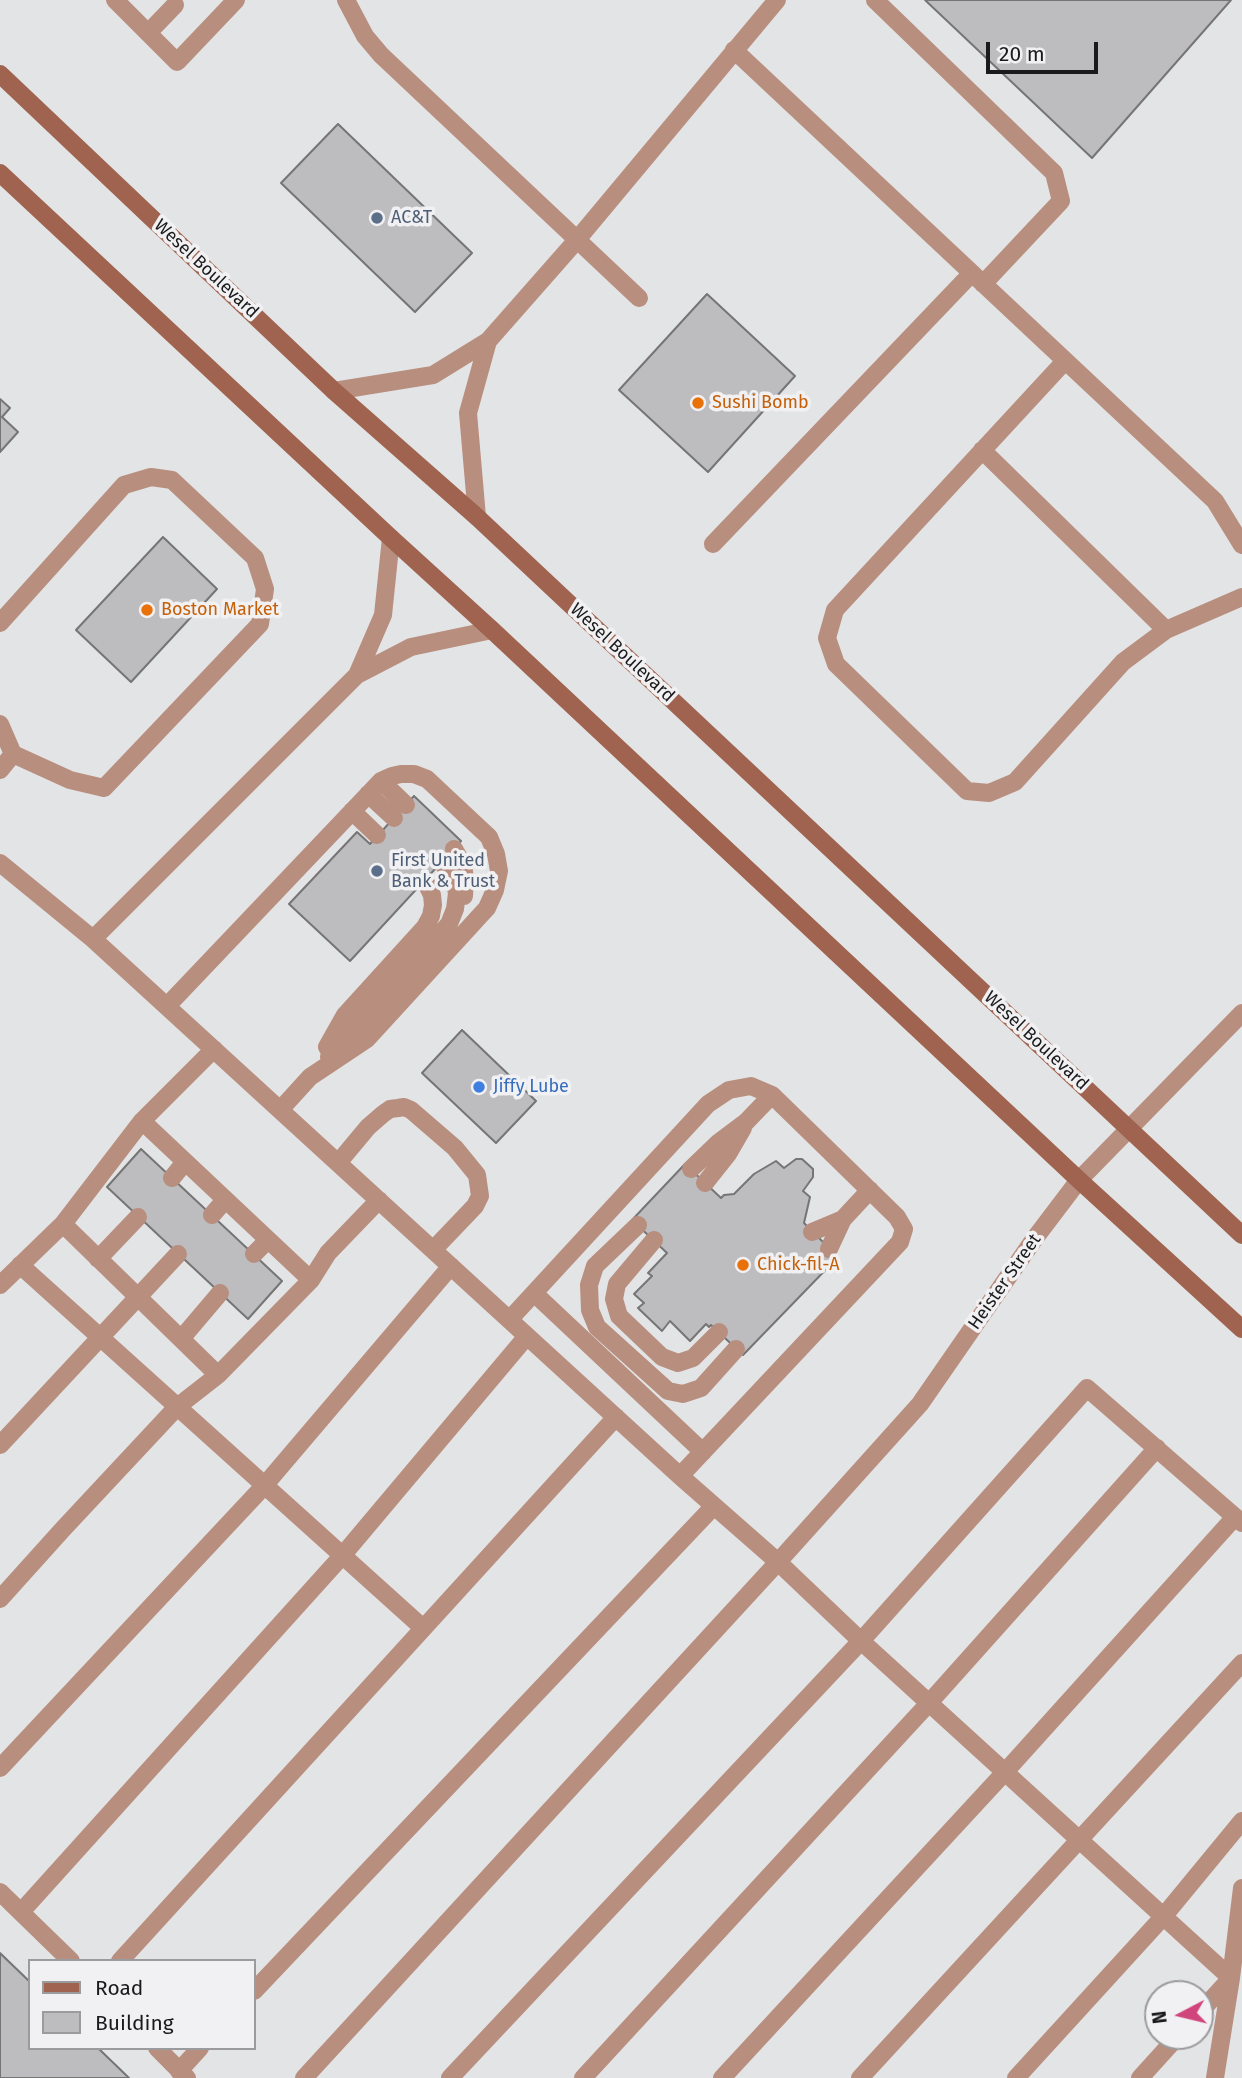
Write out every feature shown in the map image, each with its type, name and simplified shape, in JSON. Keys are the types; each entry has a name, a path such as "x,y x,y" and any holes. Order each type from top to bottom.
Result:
{"main road":[{"name":"Wesel Boulevard","path":"0,74 334,391 477,517 1242,1235"},
{"path":"0,173 1242,1329"}],"lane":[{"path":"115,0 177,62 236,0"},
{"path":"346,0 365,36 381,55 639,298"},
{"path":"334,391 433,375 488,341 576,241 777,0"},
{"path":"713,544 978,279 1061,201 1054,173 875,0"},
{"path":"148,33 175,5"},
{"path":"734,50 1215,501 1242,545"},
{"path":"477,517 468,413 488,341"},
{"path":"1065,361 835,610 827,638 836,664 967,791 989,793 1015,782 1123,662 1166,630 1242,597"},
{"path":"982,450 1166,630"},
{"path":"0,623 124,485 150,477 172,480 255,558 265,589 260,624 104,788 71,780 13,754 0,724"},
{"path":"357,675 383,615 391,538"},
{"path":"93,939 357,675 411,647 492,630"},
{"path":"0,770 13,754"},
{"path":"167,1006 374,788 392,776 401,774 414,774 427,779 489,837 496,853 499,871 495,890 487,908 367,1039 310,1077"},
{"path":"374,788 400,811"},
{"path":"352,811 377,835"},
{"path":"280,1110 450,924 457,893 448,856"},
{"path":"0,863 93,939 167,1006 1230,1978"},
{"path":"310,1077 345,1015 432,916 432,895 425,881"},
{"name":"Heister Street","path":"304,2078 920,1404 1035,1238 1079,1180 1242,1013"},
{"path":"0,1285 63,1224 142,1121 214,1049"},
{"path":"510,1319 708,1104 729,1090 751,1086 772,1095 897,1217 904,1229 900,1242 680,1476"},
{"path":"691,1170 718,1143 746,1122 772,1095"},
{"path":"338,1163 368,1127 390,1109 404,1107 455,1148 477,1175 480,1196 475,1206 433,1250"},
{"path":"142,1121 311,1280"},
{"path":"705,1183 728,1154 746,1122"},
{"path":"172,1178 186,1162"},
{"path":"829,1249 843,1219 870,1190"},
{"path":"212,1215 225,1200"},
{"path":"0,1599 177,1407 218,1375 311,1280 328,1253 379,1200"},
{"path":"98,1259 138,1217"},
{"path":"811,1232 843,1219"},
{"path":"63,1224 218,1375"},
{"path":"638,1225 595,1266 589,1285 590,1310 597,1327 668,1391 683,1394 701,1388 736,1349"},
{"path":"254,1254 268,1240"},
{"path":"654,1240 617,1284 614,1299 620,1316 662,1357 677,1363 693,1359 719,1332"},
{"path":"0,1445 178,1254"},
{"path":"20,1265 423,1628"},
{"path":"0,1768 264,1486 451,1266"},
{"path":"181,1339 220,1293"},
{"path":"535,1294 703,1452"},
{"path":"21,1912 342,1556 527,1336"},
{"path":"450,2078 861,1641 1087,1388 1238,1520 722,2078"},
{"path":"122,1959 616,1417"},
{"path":"583,2078 929,1703 1157,1448"},
{"path":"256,1989 714,1506"},
{"path":"860,2078 1242,1662"},
{"path":"1016,2078 1163,1917 1242,1821"},
{"path":"1215,2078 1242,1888"},
{"path":"0,1892 69,1959"},
{"path":"1214,1996 1230,1978"},
{"path":"159,2050 183,2074 199,2050"},
{"path":"1140,2078 1165,2050"}],"building":[{"path":"925,0 1231,0 1092,158"},
{"name":"AC&T","path":"338,124 472,253 415,312 281,183"},
{"path":"707,294 795,376 708,472 619,390"},
{"path":"0,399 10,408 2,417 18,432 0,452"},
{"name":"Boston Market","path":"163,537 217,589 131,682 76,630"},
{"name":"First United Bank & Trust","path":"414,796 461,841 350,961 289,904 357,832 370,844"},
{"name":"Jiffy Lube","path":"462,1030 536,1101 496,1143 422,1073"},
{"path":"141,1149 282,1281 248,1319 107,1187"},
{"name":"Chick-fil-A","path":"796,1159 802,1159 813,1169 813,1177 803,1191 810,1197 804,1223 838,1257 743,1355 711,1325 709,1327 706,1324 690,1341 670,1321 662,1331 638,1308 644,1303 634,1294 652,1276 648,1273 667,1253 632,1220 685,1164 721,1198 734,1194 754,1174 776,1161 784,1168"},
{"path":"0,1953 28,1980 28,2050 100,2050 129,2078 0,2078"}],"place":[{"name":"AC&T","path":"377,218"},
{"name":"Sushi Bomb","path":"698,403"},
{"name":"Boston Market","path":"147,610"},
{"name":"First United Bank & Trust","path":"377,871"},
{"name":"Jiffy Lube","path":"479,1087"},
{"name":"Chick-fil-A","path":"743,1265"}]}
